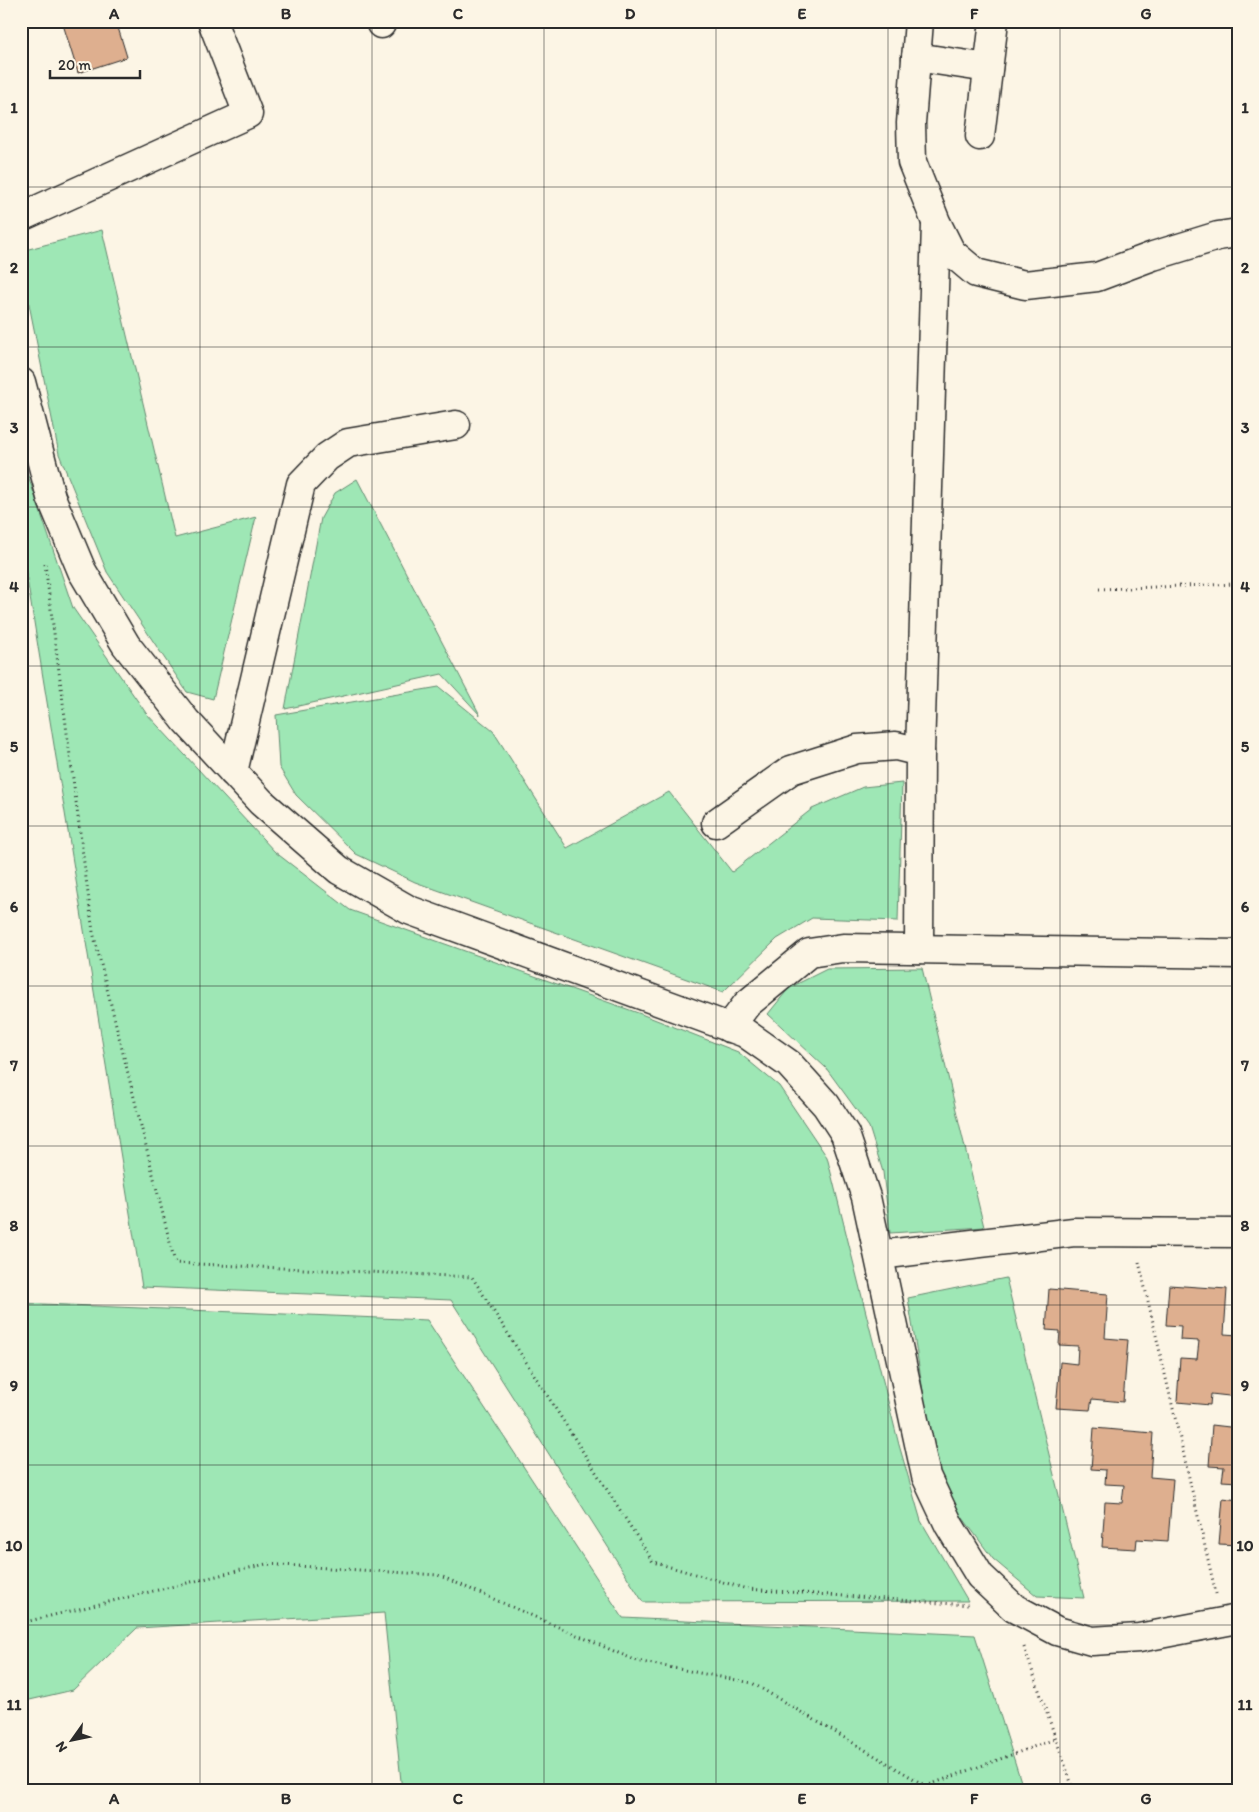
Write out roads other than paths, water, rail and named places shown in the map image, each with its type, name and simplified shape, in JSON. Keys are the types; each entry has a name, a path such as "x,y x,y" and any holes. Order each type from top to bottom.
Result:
{"street":[{"path":"21,217 248,114 212,21"},
{"path":"919,21 911,123 912,162 936,222 951,252 976,273 1024,285 1098,277 1163,253 1218,236 1238,233"},
{"path":"980,136 994,21"},
{"path":"916,57 988,68"},
{"path":"919,949 920,752 936,222"},
{"path":"21,382 51,496 82,570 126,645 186,721 261,802 339,870 409,910 745,1033 789,1064 826,1105 845,1134 866,1197 926,1476 949,1525 980,1576 1014,1608 1057,1631 1092,1641 1140,1638 1230,1620"},
{"path":"233,772 301,484 327,457 348,443 456,426"},
{"path":"716,823 791,770 857,749 896,746 920,752"},
{"path":"729,1028 747,1004 809,953 843,948 1238,954"},
{"path":"879,1255 1074,1232 1238,1233"}]}
